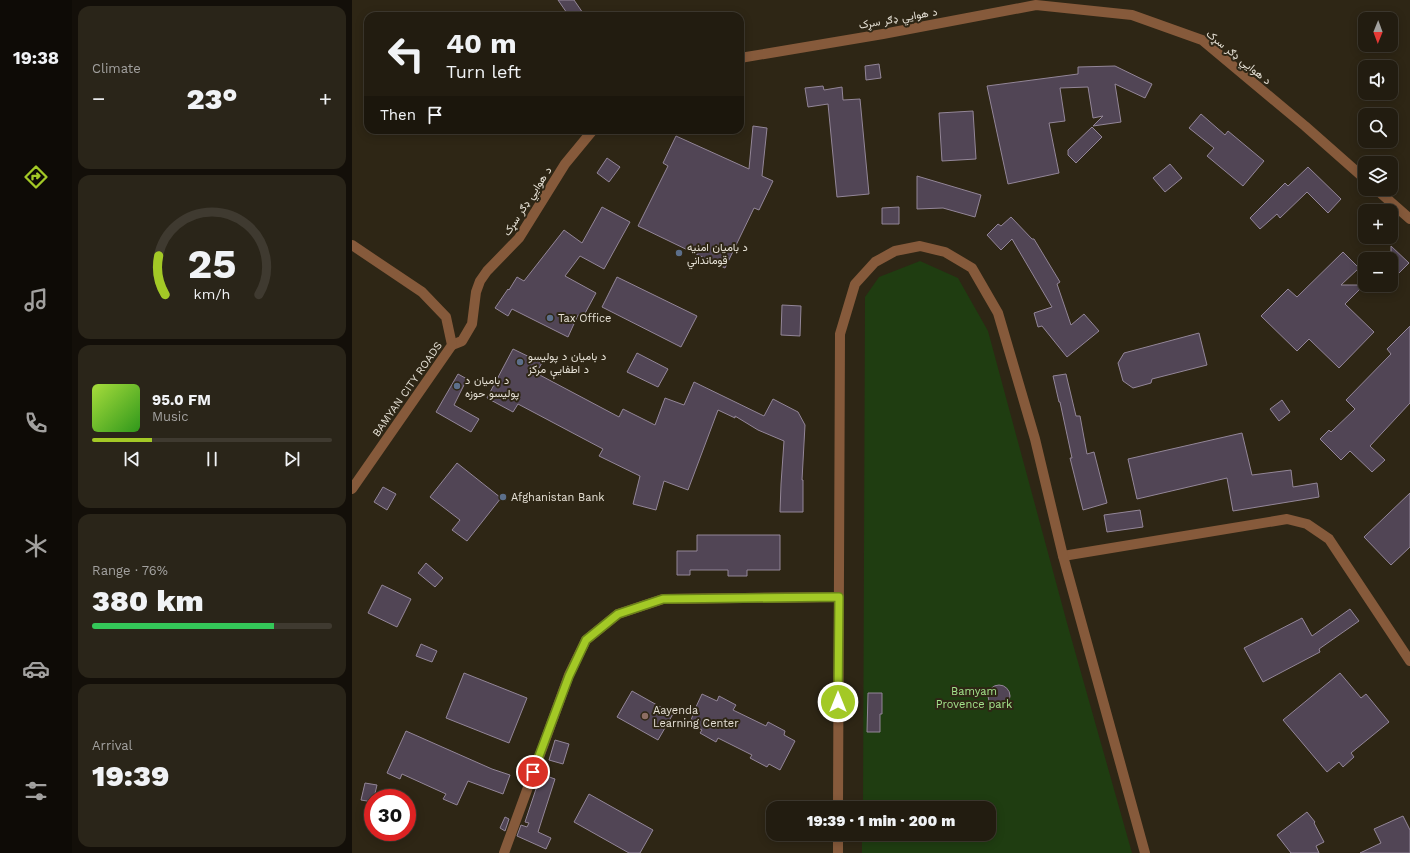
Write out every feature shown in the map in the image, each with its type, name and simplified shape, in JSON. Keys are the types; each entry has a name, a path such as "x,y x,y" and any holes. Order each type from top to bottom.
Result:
{"street":[{"name":"د هوايي ډګر سړک","path":"744,57 883,34 1036,5 1132,15 1202,40 1305,126 1358,173"},
{"name":"د هوايي ډګر سړک","path":"452,345 462,340 472,324 476,292 480,281 487,271 519,238 565,164 590,134"},
{"path":"1384,196 1410,220"},
{"name":"BAMYAN CITY ROADS","path":"352,245 422,292 446,317 452,345 352,489"},
{"path":"838,801 840,334 855,284 870,267 875,262 896,251 920,246 945,252 972,268 998,313 1035,439 1063,556 1145,853"},
{"path":"1063,556 1287,519 1307,524 1329,539 1410,661"},
{"path":"504,853 569,676 586,640 618,614 663,599 839,597"},
{"path":"838,841 838,853"}],"green space":[{"name":"Bamyam Provence park","path":"920,261 958,278 988,331 1067,623 1132,853 862,853 862,841 996,841 996,801 863,801 865,297 879,277"}],"building":[{"path":"558,0 574,0 582,12 566,12"},
{"path":"879,64 881,78 866,80 865,66"},
{"path":"1115,66 1152,84 1145,98 1115,84 1121,122 1093,126 1103,116 1093,118 1088,87 1060,88 1065,121 1049,123 1059,173 1008,184 987,86 1078,74 1078,67"},
{"path":"823,86 824,90 842,87 843,100 860,99 869,194 837,197 828,104 808,107 805,88"},
{"path":"973,111 976,159 942,161 939,113"},
{"path":"1201,114 1225,135 1228,131 1264,161 1243,186 1207,156 1214,148 1189,128"},
{"path":"753,126 767,128 762,176 773,181 759,210 754,208 725,268 638,226 668,166 663,163 676,136 749,169"},
{"path":"1092,127 1102,137 1076,163 1068,155 1068,150"},
{"path":"607,158 620,167 609,182 597,173"},
{"path":"1170,164 1182,178 1165,192 1153,178"},
{"path":"1308,167 1341,199 1328,213 1307,192 1280,218 1277,214 1260,229 1250,218 1285,183 1288,186"},
{"path":"917,176 981,195 975,217 943,208 917,209"},
{"path":"602,207 630,222 604,269 580,256 565,276 596,293 583,317 578,315 568,337 512,309 508,316 495,308 517,277 524,281 564,230 582,243"},
{"path":"899,207 899,224 882,224 882,208"},
{"path":"1011,217 1032,239 1034,239 1060,282 1057,284 1071,325 1084,314 1099,331 1067,357 1042,326 1038,327 1034,313 1052,307 1012,239 1001,250 987,235 998,224 1001,226"},
{"path":"1391,246 1397,252 1391,252"},
{"path":"1343,252 1358,267 1358,269 1341,285 1358,285 1358,291 1345,304 1374,332 1339,368 1309,339 1297,351 1261,316 1288,289 1297,297"},
{"path":"1398,253 1409,263 1398,274"},
{"path":"617,277 697,316 681,347 602,307"},
{"path":"782,305 801,306 800,336 781,335"},
{"path":"1410,326 1410,403 1370,446 1385,460 1372,472 1350,451 1341,460 1320,439 1329,430 1331,432 1355,409 1346,400 1391,354 1387,349"},
{"path":"1199,333 1207,365 1152,379 1151,383 1133,388 1123,381 1118,363 1124,353"},
{"path":"513,349 542,363 536,373 619,417 623,409 655,425 665,398 684,405 694,382 764,416 773,399 798,412 805,425 802,480 803,512 780,512 784,441 758,430 735,416 735,418 718,410 688,490 664,481 656,510 633,504 640,476 599,456 603,449 518,404 513,412 487,398"},
{"path":"637,353 668,369 658,387 627,372"},
{"path":"458,374 467,379 454,405 479,419 471,432 436,412"},
{"path":"1066,374 1076,416 1080,416 1087,454 1094,452 1107,503 1083,510 1070,458 1072,458 1053,376"},
{"path":"1282,400 1290,412 1279,421 1270,409"},
{"path":"1242,433 1252,475 1291,470 1293,487 1317,483 1319,497 1233,511 1227,478 1137,499 1128,459"},
{"path":"457,463 501,498 467,541 452,530 460,520 430,497"},
{"path":"383,487 396,494 387,510 374,502"},
{"path":"1410,493 1410,547 1391,565 1364,537"},
{"path":"1140,510 1143,527 1107,532 1104,515"},
{"path":"697,535 780,535 780,570 747,570 747,576 728,576 728,570 690,570 690,575 677,575 677,551 697,551"},
{"path":"426,563 443,578 435,587 418,573"},
{"path":"382,585 411,599 397,627 368,613"},
{"path":"1350,609 1359,621 1319,649 1320,652 1263,682 1244,648 1302,618 1312,636"},
{"path":"421,644 437,651 432,662 416,656"},
{"path":"464,673 527,698 509,743 446,718"},
{"path":"1340,673 1361,698 1366,694 1389,722 1351,753 1354,757 1343,767 1339,762 1327,772 1283,720"},
{"path":"999,685 1007,688 1010,696 1007,704 999,707 991,704 988,696 991,688"},
{"name":"Aayenda Learning Center","path":"632,691 673,714 658,740 617,717"},
{"path":"868,693 882,693 880,732 867,732"},
{"path":"702,694 717,701 719,696 736,705 733,710 766,726 768,722 785,731 784,735 795,741 780,770 769,764 767,767 750,758 752,755 718,738 716,742 700,733 702,730 690,723"},
{"path":"406,731 492,769 510,775 503,794 468,781 457,805 443,799 446,794 402,774 400,779 387,773"},
{"path":"555,740 569,744 563,764 549,760"},
{"path":"541,774 555,779 538,832 551,838 546,849 517,836 521,825 527,827 529,823 525,822"},
{"path":"365,783 377,785 376,789 364,789 364,800 361,800"},
{"path":"589,794 653,830 640,853 629,853 574,822"},
{"path":"1307,812 1315,822 1314,823 1324,842 1316,846 1319,853 1291,853 1277,835"},
{"path":"1403,816 1410,830 1410,853 1360,853 1381,843 1374,829"},
{"path":"505,817 509,819 505,831 500,828"}],"place":[{"name":"د بامیان امنیه قومانداني","path":"679,253"},
{"name":"Tax Office","path":"550,318"},
{"name":"د بامیان د پولیسو د اطفايې مرکز","path":"520,362"},
{"name":"د بامیان د پولیسو حوزه","path":"457,386"},
{"name":"Afghanistan Bank","path":"503,497"},
{"name":"Aayenda Learning Center","path":"645,716"}],"route":[{"path":"533,772 569,676 586,640 618,614 663,599 839,597 838,702"}]}
